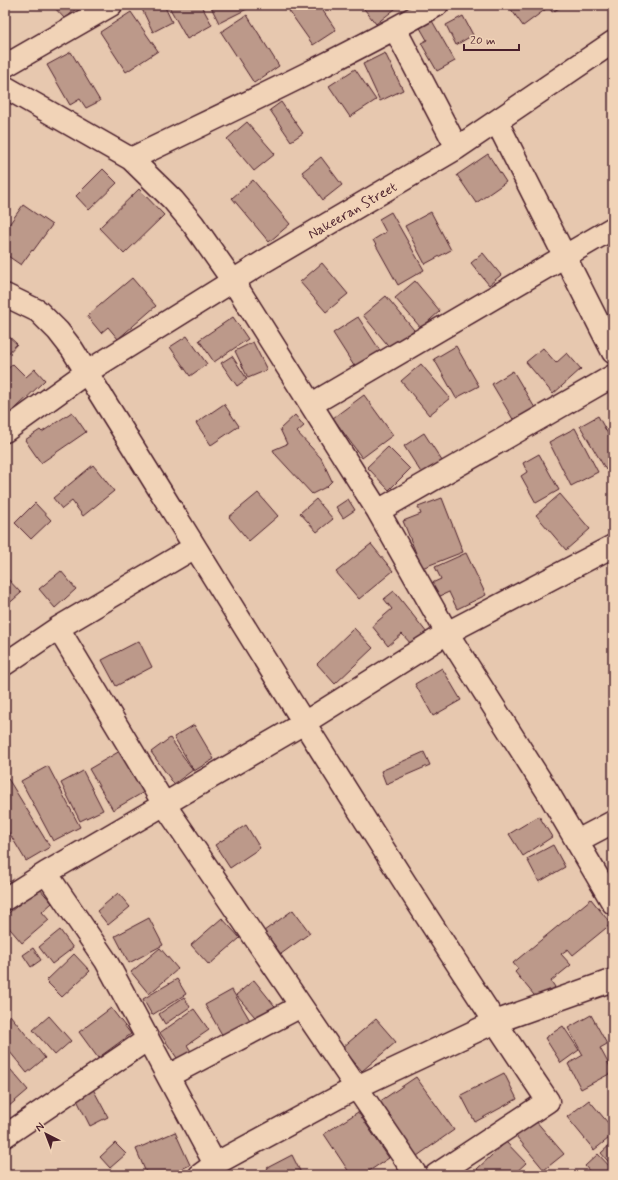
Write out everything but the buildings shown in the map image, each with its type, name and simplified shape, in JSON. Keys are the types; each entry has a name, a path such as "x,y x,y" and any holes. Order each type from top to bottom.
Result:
{"street":[{"path":"5,66 111,5"},
{"path":"131,159 395,28 437,5"},
{"path":"395,28 457,148"},
{"name":"Nakeeran Street","path":"5,431 87,372 233,282 457,148 613,42"},
{"path":"5,87 131,159 173,200 193,224 233,282 312,404 378,511 447,633 550,794 613,903"},
{"path":"497,122 613,352"},
{"path":"312,404 613,228"},
{"path":"5,295 38,311 58,331 72,349 304,723 495,1022 548,1101 445,1173"},
{"path":"378,511 613,376"},
{"path":"5,899 46,873 304,723 447,633 613,546"},
{"path":"5,664 58,628 195,548"},
{"path":"58,628 164,804 416,1175"},
{"path":"577,841 613,822"},
{"path":"46,873 106,961 168,1076 207,1169 357,1087 495,1022 613,980"},
{"path":"168,1076 301,1006"},
{"path":"5,1136 148,1039"}]}
